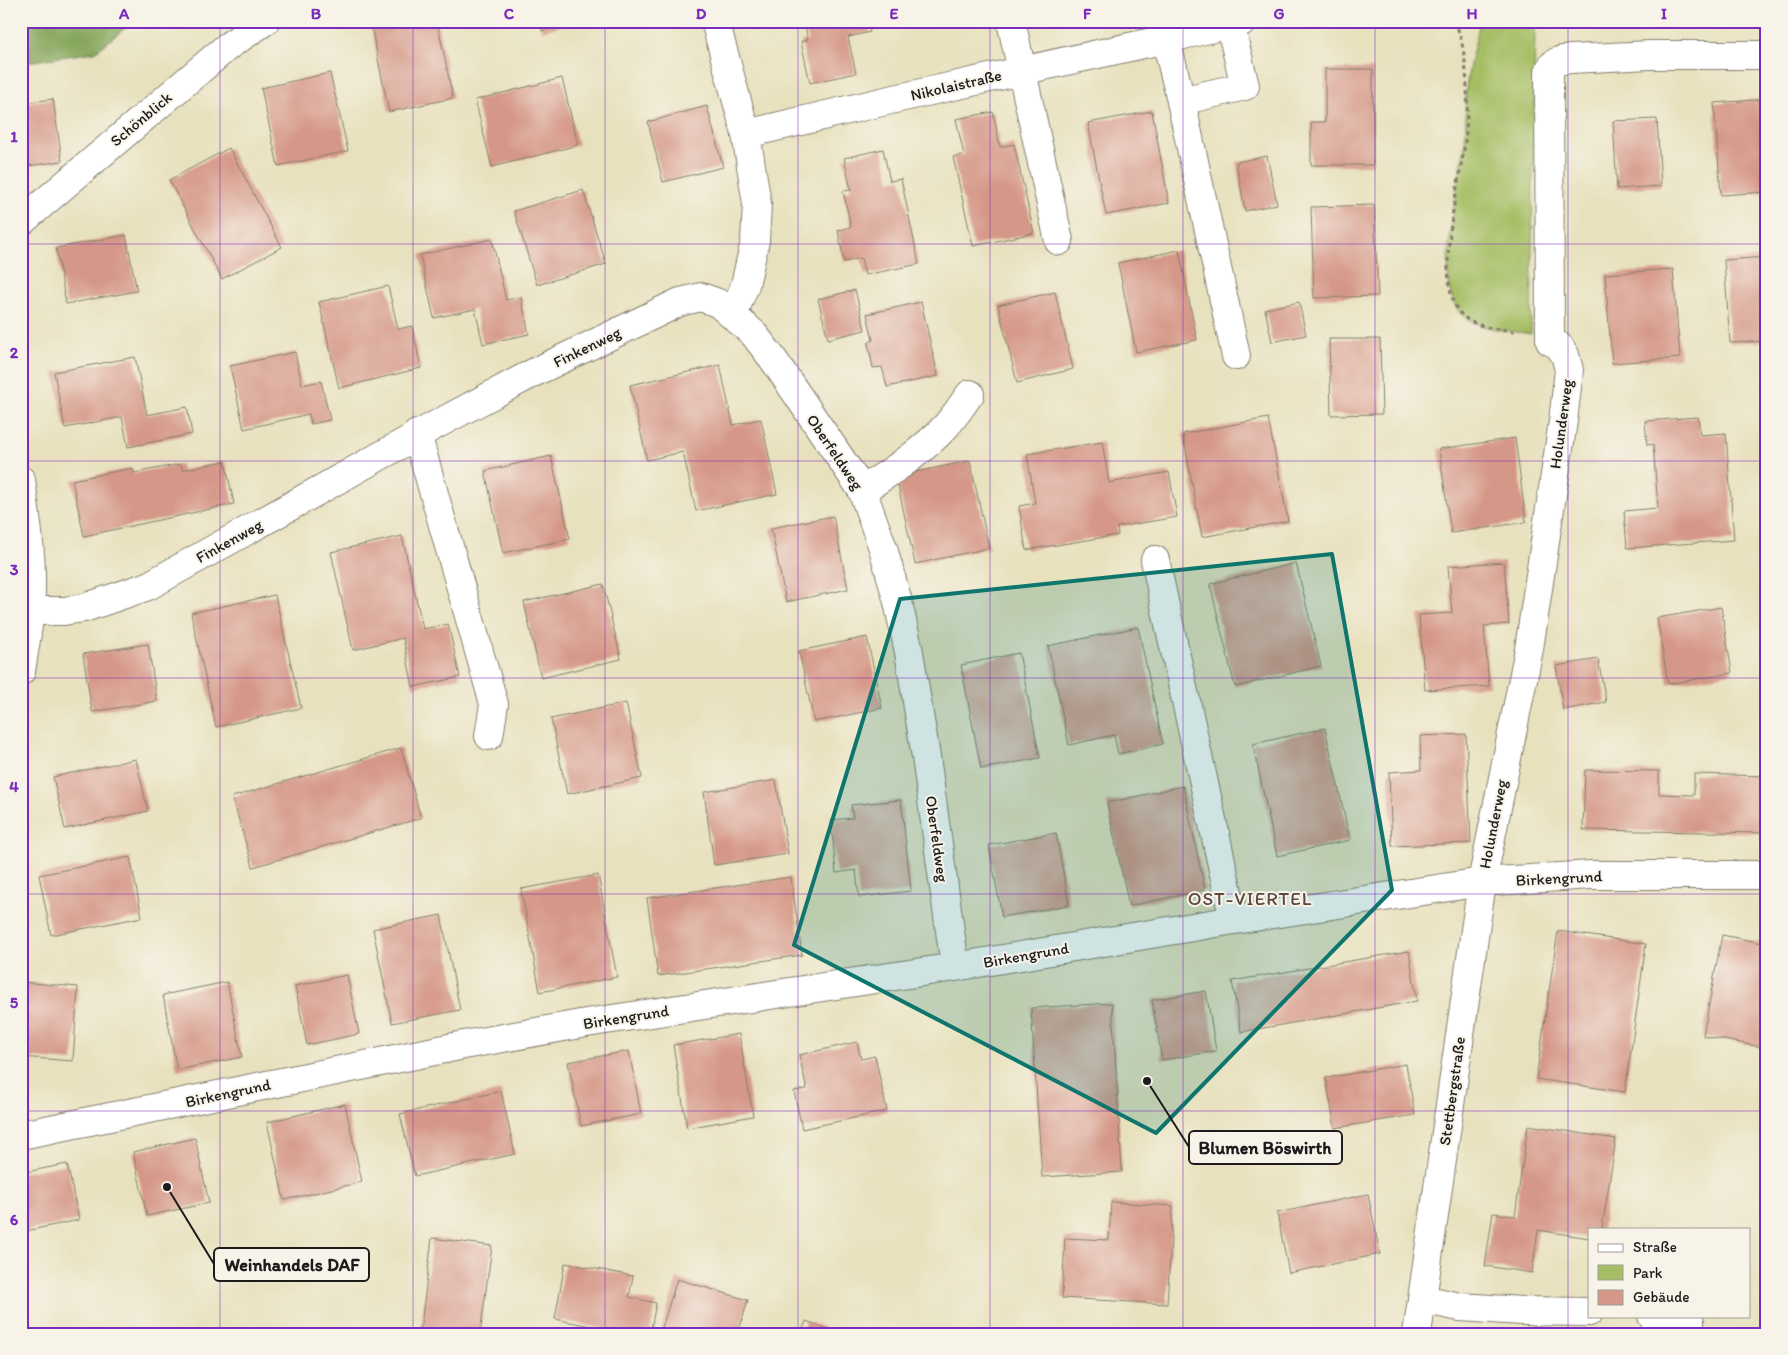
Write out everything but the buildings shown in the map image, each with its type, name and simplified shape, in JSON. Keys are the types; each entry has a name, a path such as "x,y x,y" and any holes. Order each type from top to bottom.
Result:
{"street":[{"name":"Schönblick","path":"21,222 228,46 265,21"},
{"path":"715,21 746,134 757,204 755,241 745,284 733,315"},
{"path":"1011,21 1059,241"},
{"name":"Nikolaistraße","path":"746,134 1022,70 1164,30 1237,23 1245,86 1181,101"},
{"path":"1164,30 1236,356"},
{"path":"1550,341 1548,84 1551,66 1559,60 1640,55 1767,55"},
{"name":"Finkenweg","path":"25,611 64,611 84,608 148,586 417,434 533,373 680,302 701,297 718,303 733,315"},
{"name":"Oberfeldweg","path":"733,315 753,333 773,359 862,490 883,548 909,652 926,758 955,967"},
{"name":"Holunderweg","path":"1482,882 1529,649 1563,422 1569,370 1565,356 1559,346 1550,341"},
{"path":"862,490 891,472 923,448 947,425 970,394"},
{"path":"417,434 494,704 489,736"},
{"path":"21,480 31,576 25,611 21,671"},
{"path":"1155,560 1234,920"},
{"name":"Birkengrund","path":"21,1135 464,1045 681,1008 955,967 1234,920 1482,882 1591,875 1767,875"},
{"name":"Stettbergstraße","path":"1417,1334 1482,882"},
{"path":"1422,1299 1460,1307 1522,1311 1588,1312"},
{"path":"1665,1318 1690,1322"}],"path":[{"path":"1454,21 1462,40 1467,81 1465,140 1449,235 1449,281 1454,301 1461,314 1472,322 1550,341"}],"highlighted area":[{"path":"1332,554 1392,890 1156,1133 794,945 900,599"}],"green space":[{"path":"21,21 134,21 95,52 21,63"},
{"path":"1480,21 1535,21 1531,334 1486,327 1469,320 1462,315 1453,301 1449,281 1450,231 1465,141 1467,81"}],"place":[{"name":"Blumen Böswirth","path":"1147,1081"},
{"name":"Weinhandels DAF","path":"167,1187"}],"district":[{"name":"OST-VIERTEL","path":"1250,898"}]}
